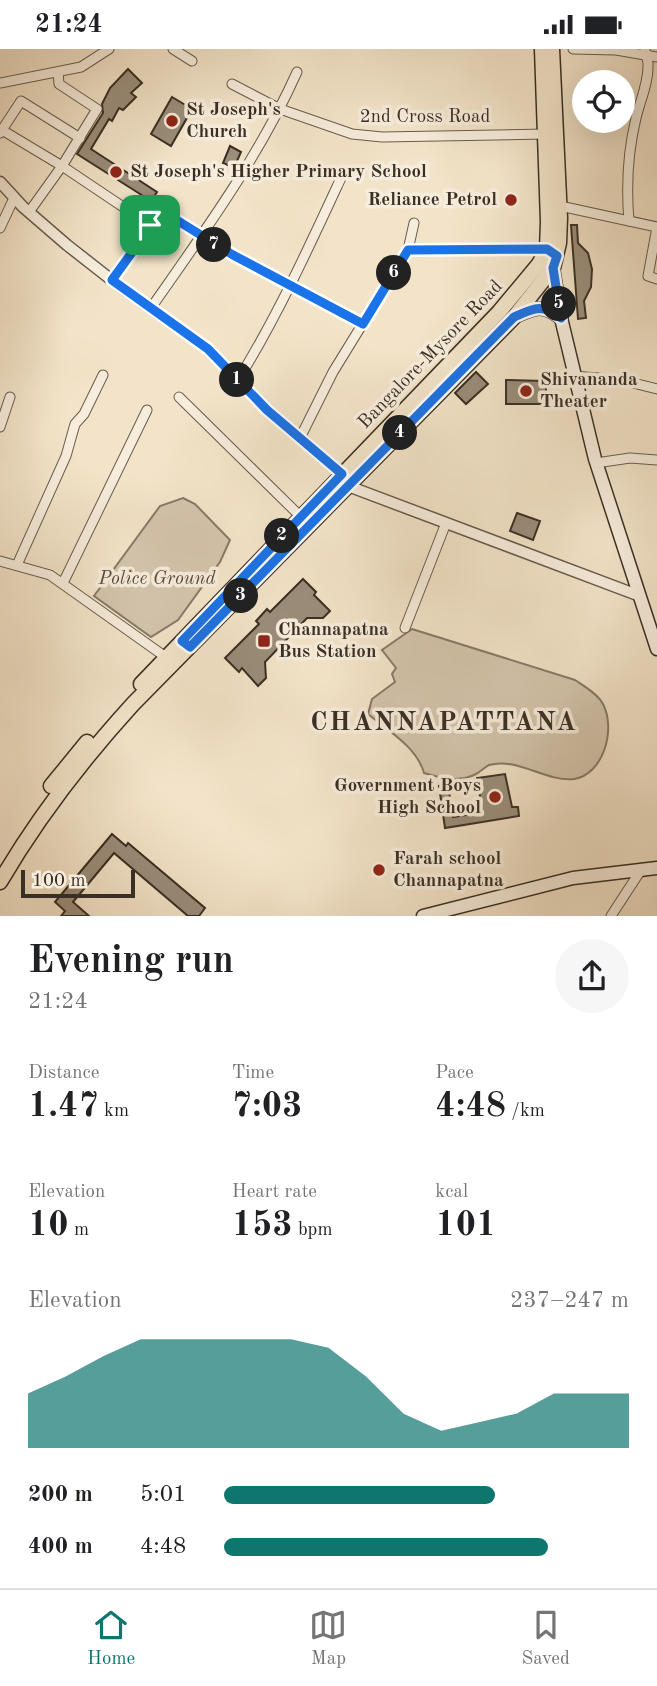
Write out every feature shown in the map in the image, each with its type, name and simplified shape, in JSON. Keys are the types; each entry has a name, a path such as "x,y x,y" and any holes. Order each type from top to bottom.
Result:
{"main road":[{"path":"542,49 549,259 596,463 657,649"},
{"path":"0,882 27,836 93,749 186,644 345,480 514,317 549,259 559,206 552,49"},
{"name":"Bangalore-Mysore Road","path":"345,480 549,259"},
{"path":"514,317 540,308 549,309 561,318"},
{"path":"283,544 301,517 345,480"},
{"path":"0,863 30,815 69,762 167,658 186,644"},
{"path":"424,916 573,878 657,868"}],"street":[{"path":"0,83 81,67 108,49"},
{"path":"173,49 192,61"},
{"path":"573,49 645,52 657,57"},
{"path":"629,221 629,165 649,62 645,52"},
{"path":"29,212 62,166 97,109 59,84 58,72"},
{"path":"151,308 246,168 280,109 296,72"},
{"name":"2nd Cross Road","path":"232,84 280,109 352,134 382,137 545,134"},
{"path":"80,138 21,101 1,132 62,166 150,225"},
{"path":"238,380 291,286 341,178"},
{"path":"0,182 29,212 112,280 208,349 267,410 345,480 446,523 640,596"},
{"path":"0,228 14,198"},
{"path":"559,206 657,227 648,276 657,279"},
{"path":"112,280 162,211 201,237 363,324"},
{"path":"300,438 333,372 408,250 414,223"},
{"path":"408,250 549,259"},
{"path":"17,565 66,456 75,424 84,414 103,375"},
{"path":"575,376 621,380 657,389"},
{"path":"0,427 10,397"},
{"path":"179,397 301,517"},
{"path":"63,583 147,410"},
{"path":"596,463 630,457 657,460"},
{"path":"405,628 446,523"},
{"path":"0,561 50,575 167,658"},
{"path":"611,916 640,870"}],"green space":[{"name":"Police Ground","path":"183,498 195,504 230,540 220,562 178,620 151,637 94,596 160,506"},
{"path":"412,629 575,680 601,700 607,714 607,737 600,760 593,769 574,779 553,777 500,763 489,765 470,777 457,779 424,773 408,747 368,714 372,699 395,682 392,674 396,668 382,650"}],"building":[{"path":"128,69 142,83 131,93 136,97 123,110 119,108 112,121 109,119 91,149 157,192 151,201 77,154 103,113 102,104 110,88"},
{"name":"St Joseph's Church","path":"172,97 192,109 171,146 151,134"},
{"path":"230,146 241,152 234,168 223,163"},
{"path":"571,225 577,225 578,243 588,253 592,269 591,287 584,301 586,318 578,319"},
{"path":"476,372 488,384 466,404 455,393"},
{"name":"Shivananda Theater","path":"506,380 544,381 546,401 541,404 506,404"},
{"path":"517,513 540,521 533,540 510,531"},
{"name":"Channapatna Bus Station","path":"303,579 330,611 323,618 307,618 265,662 266,678 258,686 242,668 239,672 225,658 259,624 256,621 267,609 270,612"},
{"name":"Government Boys High School","path":"505,774 512,807 518,807 519,816 445,828 439,786 448,785 453,817 479,813 478,809 482,809 477,778"},
{"path":"112,834 126,846 128,843 205,908 199,916 188,916 114,853 73,902 89,916 61,916 65,911 55,902"}],"place":[{"name":"St Joseph's Church","path":"172,121"},
{"name":"St Joseph's Higher Primary School","path":"116,172"},
{"name":"Reliance Petrol","path":"511,200"},
{"name":"Shivananda Theater","path":"526,391"},
{"name":"Channapatna Bus Station","path":"264,641"},
{"name":"Government Boys High School","path":"495,797"},
{"name":"Farah school Channapatna","path":"379,870"}],"district":[{"name":"CHANNAPATTANA","path":"444,723"}],"route":[{"path":"162,211 233,255 363,324 408,250 547,249 557,256 553,268 561,318 549,309 540,308 514,317 190,647 182,641 342,474 267,410 208,349 112,280 150,225 162,211"}]}
